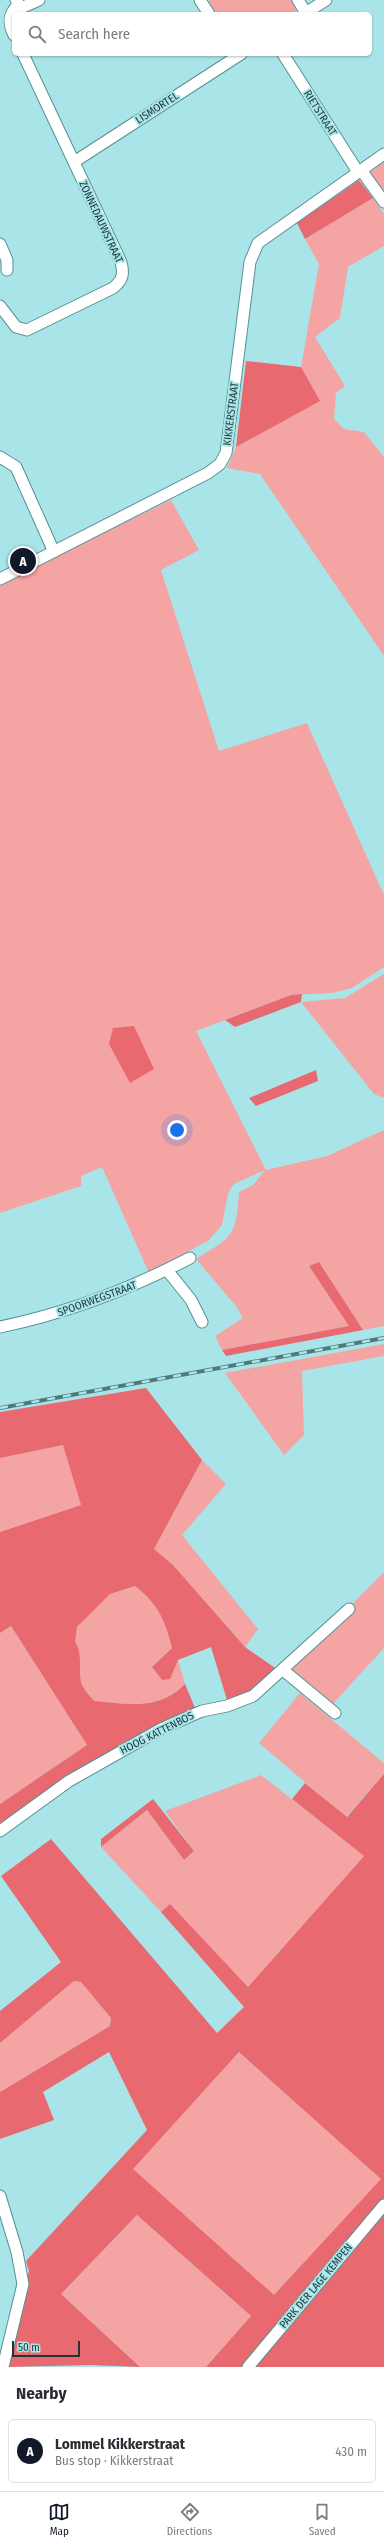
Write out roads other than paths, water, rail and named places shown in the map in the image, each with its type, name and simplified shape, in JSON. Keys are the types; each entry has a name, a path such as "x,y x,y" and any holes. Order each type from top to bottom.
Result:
{"street":[{"path":"12,28 9,18 17,2 21,8 39,0"},
{"path":"200,0 208,12"},
{"path":"298,0 304,12"},
{"path":"308,12 326,0"},
{"name":"ZONNEDAUWSTRAAT","path":"0,306 16,327 27,330 113,288 121,282 123,270 121,262 24,56"},
{"name":"LISMORTEL","path":"74,162 236,56"},
{"name":"RIETSTRAAT","path":"284,56 360,171"},
{"name":"KIKKERSTRAAT","path":"0,579 208,473 220,464 226,453 250,262 254,248 258,243 302,210 384,154"},
{"path":"360,171 384,202"},
{"path":"0,244 8,260 7,270"},
{"path":"0,457 16,467 54,552"},
{"name":"SPOORWEGSTRAAT","path":"0,1327 65,1312 90,1304 138,1285 190,1258"},
{"path":"167,1270 191,1300 202,1322"},
{"name":"HOOG KATTENBOS","path":"0,1831 53,1791 102,1762 174,1723 253,1696 349,1608"},
{"path":"283,1670 335,1713"},
{"path":"0,2196 20,2265 22,2284 3,2367"},
{"name":"PARK DER LAGE KEMPEN","path":"248,2367 384,2205"}],"railway":[{"path":"0,1408 384,1338"}],"place":[{"name":"Lommel Kikkerstraat","path":"23,561"}]}
